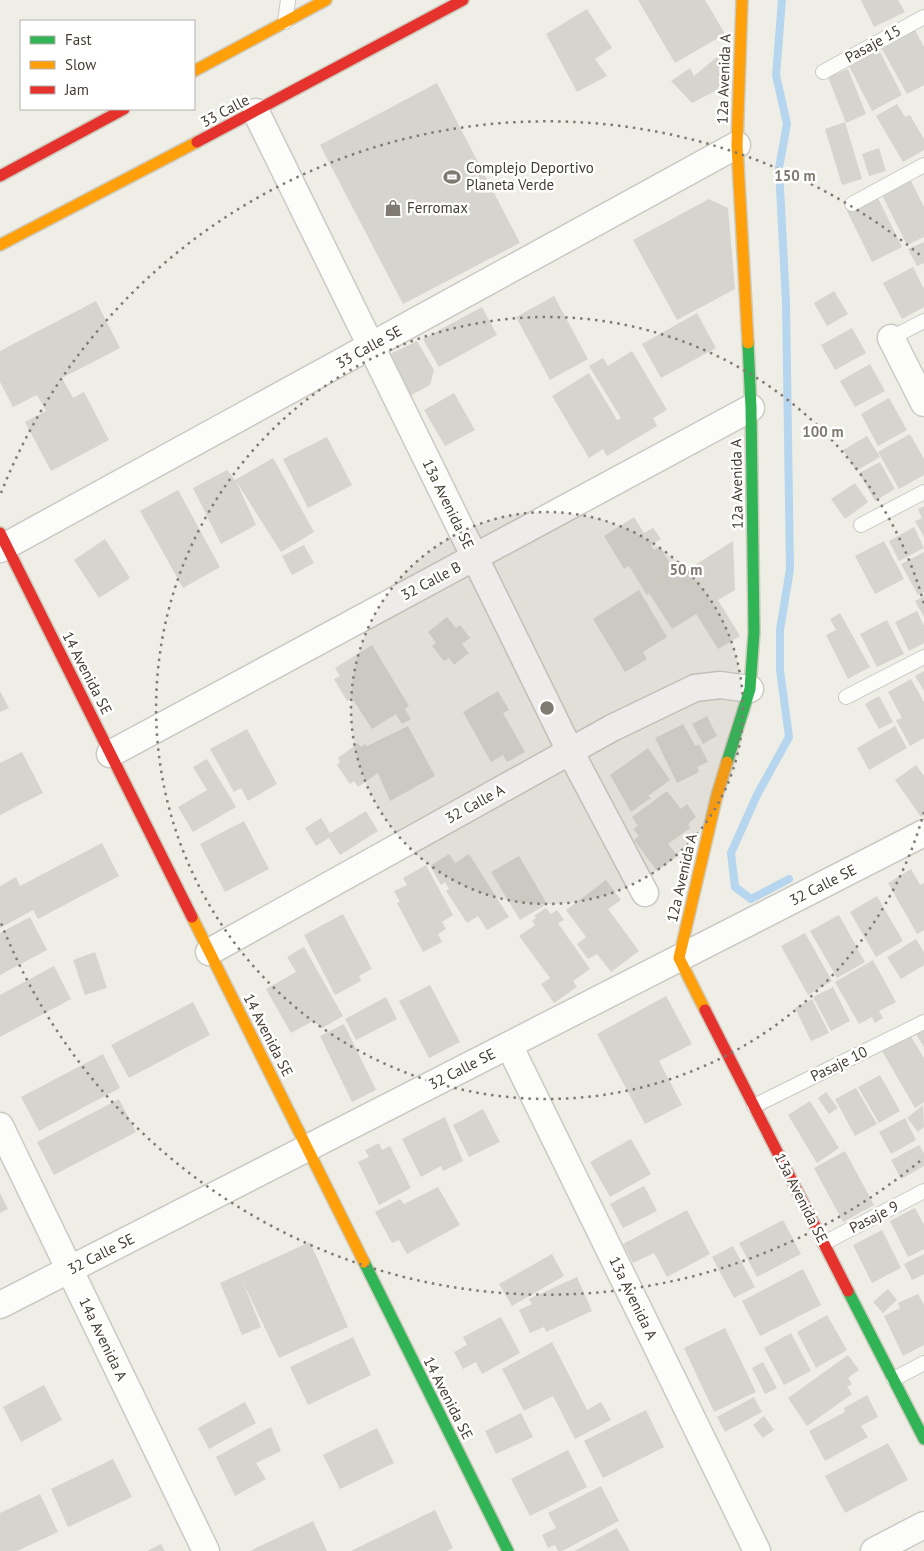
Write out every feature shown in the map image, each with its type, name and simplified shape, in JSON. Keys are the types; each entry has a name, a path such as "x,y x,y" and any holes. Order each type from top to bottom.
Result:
{"street":[{"path":"195,70 326,0"},
{"name":"33 Calle","path":"0,245 256,112 463,0"},
{"name":"12a Avenida A","path":"679,958 717,795 750,689 754,632 751,408 737,145 742,0"},
{"path":"0,176 122,110"},
{"name":"13a Avenida SE","path":"256,112 570,751 645,893"},
{"name":"33 Calle SE","path":"2,542 370,346 737,145"},
{"path":"891,338 924,403"},
{"name":"32 Calle B","path":"110,754 751,408"},
{"name":"14 Avenida SE","path":"2,542 110,754 508,1551"},
{"name":"32 Calle A","path":"209,952 612,728 695,688 720,685 750,689"},
{"name":"32 Calle SE","path":"0,1306 924,832"},
{"name":"13a Avenida SE","path":"679,958 924,1439"},
{"name":"13a Avenida A","path":"509,1045 757,1551"},
{"name":"14a Avenida A","path":"0,1126 206,1551"},
{"path":"874,1551 924,1525"}],"lane":[{"path":"285,22 288,0"},
{"name":"Pasaje 15","path":"823,72 924,17"},
{"path":"852,204 924,165"},
{"path":"891,338 924,320"},
{"path":"861,524 924,492"},
{"path":"846,697 924,657"},
{"name":"Pasaje 10","path":"754,1106 924,1022"},
{"name":"Pasaje 9","path":"824,1243 924,1191"},
{"path":"894,1380 924,1363"}],"building":[{"path":"638,0 705,0 725,34 675,63"},
{"path":"861,0 898,0 905,12 874,27"},
{"path":"587,9 612,48 595,59 607,76 577,92 546,34"},
{"path":"915,30 924,47 924,85 907,94 882,49"},
{"path":"879,50 902,95 872,111 849,66"},
{"path":"718,56 729,84 692,103 671,81 690,68 694,76"},
{"path":"848,69 866,114 846,123 828,77"},
{"path":"437,83 520,243 403,304 320,145"},
{"path":"897,104 905,117 910,115 924,139 924,150 903,162 876,116"},
{"path":"845,122 862,179 842,185 825,129"},
{"path":"879,148 886,171 869,176 862,154"},
{"path":"911,181 924,207 924,237 907,245 882,195"},
{"path":"877,196 902,247 872,262 847,211"},
{"path":"709,199 728,208 735,289 677,320 633,240"},
{"path":"924,242 924,263 917,266 908,249"},
{"path":"913,267 924,289 924,307 902,319 883,283"},
{"path":"834,291 848,314 827,326 814,303"},
{"path":"554,296 588,359 550,380 516,317"},
{"path":"96,301 120,348 62,378 73,398 84,392 109,440 51,471 25,422 46,411 37,395 13,407 0,382 0,351"},
{"path":"482,307 497,335 439,367 423,339"},
{"path":"697,313 716,348 661,378 642,344"},
{"path":"852,328 866,353 835,370 821,345"},
{"path":"417,341 434,370 430,385 400,401 390,354"},
{"path":"632,351 667,410 653,418 657,426 607,456 603,449 589,458 552,396 589,373 617,420 621,418 589,366 603,358 608,366"},
{"path":"870,364 885,391 855,407 840,381"},
{"path":"454,393 475,430 445,446 424,410"},
{"path":"889,398 907,430 878,446 861,414"},
{"path":"910,434 924,459 924,475 899,489 878,452"},
{"path":"867,436 880,457 856,471 843,450"},
{"path":"327,437 352,485 308,508 283,459"},
{"path":"273,458 314,532 281,552 236,481 256,525 221,544 193,488 227,470 235,480"},
{"path":"880,462 895,489 875,501 859,473"},
{"path":"855,483 868,502 845,519 831,499"},
{"path":"178,490 220,567 183,588 140,511"},
{"path":"924,506 924,537 915,521 922,518 918,509"},
{"path":"634,517 644,533 653,528 661,539 651,545 654,550 660,547 678,576 733,541 735,590 718,600 740,636 718,649 696,614 672,629 629,566 624,569 604,536"},
{"path":"914,527 924,548 899,561 889,541"},
{"path":"105,539 130,578 99,598 74,560"},
{"path":"884,541 904,579 875,594 855,556"},
{"path":"304,545 314,563 292,575 282,556"},
{"path":"924,552 924,592 918,595 901,564"},
{"path":"639,590 667,637 643,652 647,659 625,672 593,619"},
{"path":"924,596 924,617 915,601"},
{"path":"917,611 924,626 924,643 909,651 895,622"},
{"path":"840,613 870,667 848,679 826,635 836,630 830,619"},
{"path":"447,617 456,628 460,625 470,638 462,644 469,653 454,665 449,658 444,661 432,646 436,643 428,632"},
{"path":"887,620 904,654 877,667 860,634"},
{"path":"372,645 409,706 405,709 411,719 402,724 396,714 372,729 352,698 347,701 334,679 340,676 335,668"},
{"path":"924,671 924,691 915,676"},
{"path":"911,679 924,702 924,738 910,746 896,720 902,718 888,692"},
{"path":"0,691 9,708 0,712"},
{"path":"498,691 509,710 503,713 525,752 507,762 503,755 491,762 463,712"},
{"path":"879,696 893,722 879,729 865,704"},
{"path":"707,716 717,736 703,744 692,724"},
{"path":"683,724 695,746 699,744 708,762 697,767 699,772 677,783 655,738"},
{"path":"408,726 435,776 390,801 378,773 358,787 354,781 350,784 337,765 340,762 338,758 358,743 361,747 365,744 367,746"},
{"path":"895,726 907,748 869,770 857,748"},
{"path":"247,729 277,784 248,801 241,788 234,792 210,749"},
{"path":"648,748 670,780 648,796 651,798 631,812 610,775"},
{"path":"22,752 43,793 0,815 0,763"},
{"path":"207,759 236,807 193,832 178,807 207,790 193,767"},
{"path":"916,765 924,776 924,815 921,817 895,780"},
{"path":"667,791 681,809 687,804 696,817 688,824 690,828 668,844 678,856 657,871 634,840 639,836 633,829 638,826 632,817"},
{"path":"366,811 378,831 340,855 329,838 316,846 305,828 321,818 330,833"},
{"path":"244,821 269,869 225,892 200,844"},
{"path":"102,843 119,876 38,919 33,910 0,928 0,886 16,877 20,886"},
{"path":"449,854 455,863 469,854 509,917 487,930 478,916 467,923 446,891 449,889 445,882 441,885 430,866"},
{"path":"519,856 547,904 520,920 491,872"},
{"path":"426,865 453,915 442,922 446,929 438,934 442,942 423,952 397,903 400,902 394,891 407,885 403,878"},
{"path":"911,869 920,885 924,883 924,930 917,934 888,883"},
{"path":"606,880 621,900 608,909 639,951 611,972 597,954 588,959 577,944 586,937 566,910"},
{"path":"877,896 903,941 876,957 850,912"},
{"path":"546,908 551,914 557,910 564,920 558,923 590,969 573,981 577,987 554,1003 541,984 550,978 519,936 535,925 532,921 536,918 534,916"},
{"path":"343,914 372,969 359,976 361,981 335,995 304,935"},
{"path":"839,915 865,962 837,978 810,931"},
{"path":"30,917 47,950 0,975 0,933"},
{"path":"805,933 832,981 808,995 781,946"},
{"path":"916,939 924,952 924,965 901,979 887,957"},
{"path":"304,947 343,1016 322,1028 313,1021 291,1033 266,989 296,972 287,957"},
{"path":"95,952 107,988 85,995 73,960"},
{"path":"873,960 896,1002 879,1011 883,1018 875,1023 872,1017 859,1024 835,982"},
{"path":"54,966 71,999 0,1037 0,995"},
{"path":"430,985 460,1042 429,1058 399,1001"},
{"path":"833,987 850,1021 831,1031 813,997"},
{"path":"666,996 692,1044 659,1061 682,1105 645,1124 597,1034"},
{"path":"386,997 397,1019 356,1040 345,1019"},
{"path":"812,999 829,1033 811,1041 795,1008"},
{"path":"193,1002 210,1035 129,1078 111,1045"},
{"path":"344,1024 376,1090 352,1102 320,1036"},
{"path":"924,1029 924,1047 916,1034"},
{"path":"910,1035 924,1058 924,1102 915,1108 882,1051"},
{"path":"103,1054 120,1088 39,1131 21,1097"},
{"path":"880,1075 900,1111 879,1123 858,1087"},
{"path":"856,1088 877,1124 855,1136 835,1099"},
{"path":"826,1092 838,1108 829,1114 818,1098"},
{"path":"119,1099 136,1132 54,1175 37,1142"},
{"path":"810,1101 839,1148 817,1163 788,1115"},
{"path":"923,1105 924,1127 918,1132 907,1118"},
{"path":"483,1109 500,1142 469,1157 453,1125"},
{"path":"445,1117 463,1161 443,1171 441,1166 421,1177 402,1139"},
{"path":"905,1118 916,1140 891,1154 879,1132"},
{"path":"631,1139 651,1174 610,1197 590,1162"},
{"path":"379,1143 382,1150 390,1146 411,1188 379,1205 358,1162 369,1157 365,1150"},
{"path":"919,1145 924,1153 924,1166 901,1179 891,1160"},
{"path":"845,1151 874,1205 843,1222 814,1168"},
{"path":"644,1186 657,1211 623,1228 610,1204"},
{"path":"438,1187 460,1225 407,1254 399,1240 392,1243 375,1212 400,1199 404,1204"},
{"path":"0,1193 8,1209 0,1213"},
{"path":"915,1208 924,1225 924,1249 908,1257 890,1221"},
{"path":"687,1210 710,1254 667,1277 654,1253 633,1263 623,1244"},
{"path":"783,1220 801,1254 757,1277 739,1243"},
{"path":"882,1230 901,1268 872,1283 853,1245"},
{"path":"310,1242 348,1327 279,1358 242,1280 261,1327 242,1335 220,1283"},
{"path":"733,1246 755,1287 734,1298 712,1257"},
{"path":"552,1254 564,1276 512,1306 499,1284"},
{"path":"924,1254 924,1274 912,1280 904,1264"},
{"path":"803,1269 821,1305 760,1336 742,1301"},
{"path":"577,1277 592,1311 546,1332 544,1327 530,1333 519,1310 532,1304 529,1299"},
{"path":"888,1289 897,1300 883,1313 873,1302"},
{"path":"918,1294 924,1305 924,1345 903,1356 884,1316 900,1308 898,1303"},
{"path":"827,1315 847,1350 816,1368 797,1332"},
{"path":"501,1317 520,1353 482,1374 476,1362 463,1369 454,1352 467,1345 463,1337"},
{"path":"725,1328 756,1392 714,1412 684,1348"},
{"path":"791,1333 811,1371 784,1385 764,1348"},
{"path":"353,1337 371,1375 308,1405 290,1367"},
{"path":"552,1342 587,1410 601,1402 611,1420 575,1439 553,1396 524,1411 502,1369"},
{"path":"848,1355 859,1370 848,1378 852,1384 847,1387 852,1394 807,1426 788,1398"},
{"path":"763,1362 777,1388 765,1394 752,1368"},
{"path":"44,1385 62,1420 21,1442 3,1407"},
{"path":"867,1395 878,1417 861,1426 868,1437 825,1461 809,1431 845,1412 844,1408"},
{"path":"754,1397 762,1412 725,1432 717,1417"},
{"path":"245,1402 256,1423 209,1449 198,1428"},
{"path":"646,1410 664,1447 603,1478 584,1441"},
{"path":"521,1413 533,1437 496,1454 485,1431"},
{"path":"764,1416 774,1430 763,1438 753,1425"},
{"path":"271,1427 281,1451 256,1463 266,1479 235,1496 216,1457"},
{"path":"377,1428 394,1463 340,1489 323,1455"},
{"path":"888,1443 908,1480 845,1513 825,1476"},
{"path":"568,1450 587,1487 530,1516 511,1479"},
{"path":"113,1459 132,1497 68,1527 51,1489"},
{"path":"601,1486 619,1521 562,1551 558,1551 555,1545 548,1548 542,1535 556,1528 548,1513"},
{"path":"40,1494 58,1532 17,1551 0,1551 0,1513"},
{"path":"435,1510 453,1548 447,1551 351,1551"},
{"path":"313,1521 327,1551 250,1551"},
{"path":"617,1528 630,1551 574,1551"},
{"path":"161,1544 165,1551 147,1551"}],"waterway":[{"path":"782,0 776,75 787,124 779,168 786,303 790,569 780,630 780,670 789,737 757,795 731,853 735,887 751,899 789,879"}],"traffic: fast":[{"path":"727,762 750,689 754,632 751,408 748,343"},
{"path":"364,1262 508,1551"},
{"path":"848,1291 924,1439"}],"traffic: slow":[{"path":"195,70 326,0"},
{"path":"742,0 737,145 748,343"},
{"path":"0,245 197,142"},
{"path":"705,1010 679,958 717,795 727,762"},
{"path":"192,917 364,1262"}],"traffic: jam":[{"path":"197,142 463,0"},
{"path":"0,176 122,110"},
{"path":"0,533 192,917"},
{"path":"705,1010 848,1291"}],"place":[{"name":"Complejo Deportivo Planeta Verde","path":"452,177"},
{"name":"Ferromax","path":"393,208"}]}
